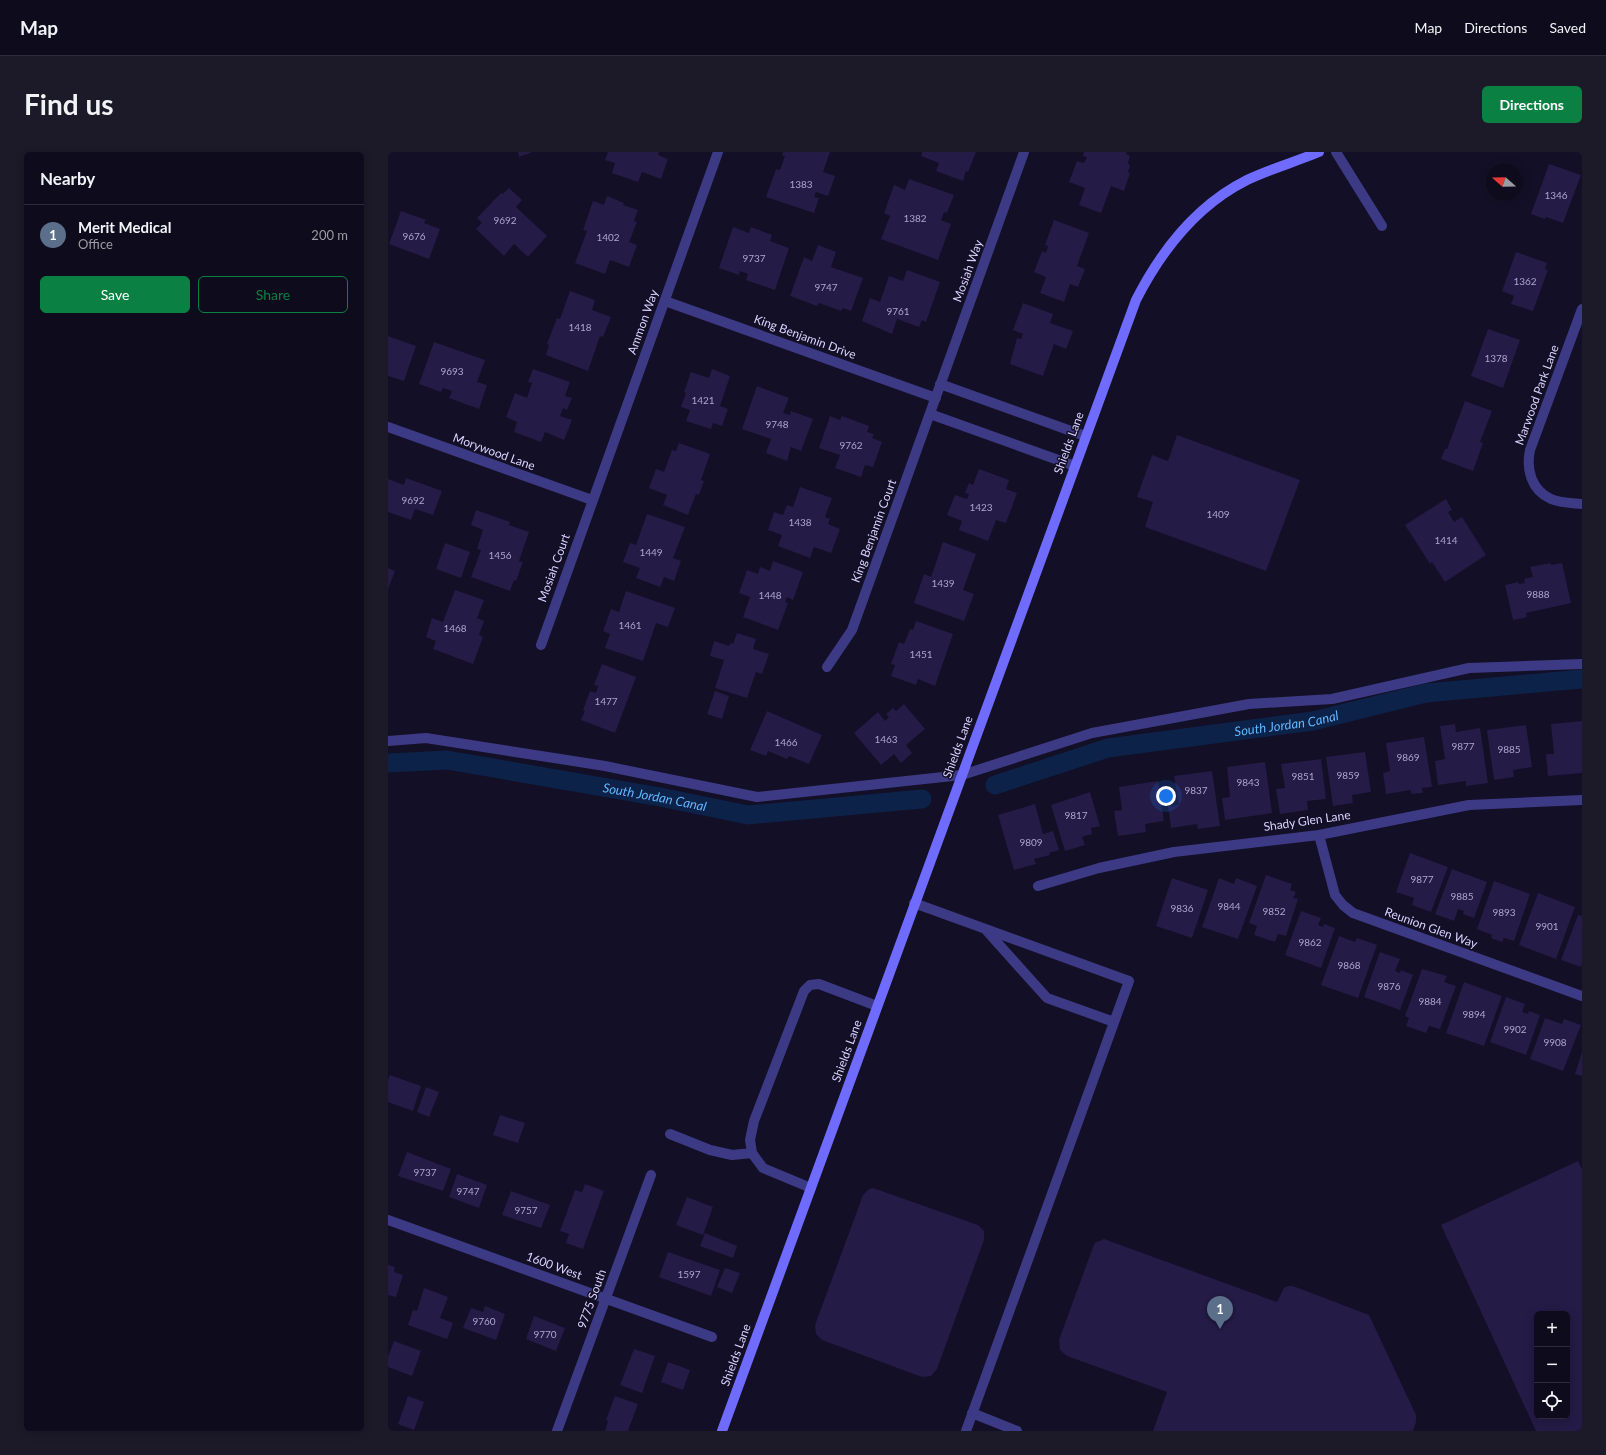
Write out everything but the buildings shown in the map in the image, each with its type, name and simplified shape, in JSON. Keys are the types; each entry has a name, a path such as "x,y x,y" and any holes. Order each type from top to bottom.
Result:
{"main road":[{"name":"Shields Lane","path":"722,1431 1136,300 1160,258 1175,238 1208,206 1246,181 1318,152"}],"street":[{"name":"Ammon Way","path":"592,500 718,152"},
{"name":"Mosiah Way","path":"936,398 1024,152"},
{"path":"1336,152 1382,226"},
{"name":"King Benjamin Drive","path":"664,301 936,398"},
{"name":"Marwood Park Lane","path":"1582,309 1530,450 1528,462 1529,473 1533,484 1541,492 1550,499 1582,504"},
{"path":"940,384 1086,436"},
{"name":"King Benjamin Court","path":"827,667 852,630 936,398"},
{"path":"930,414 1075,466"},
{"name":"Morywood Lane","path":"388,427 592,500"},
{"name":"Mosiah Court","path":"541,645 592,500"},
{"path":"388,741 426,738 605,766 757,797 962,775 1092,733 1248,704 1332,699 1469,668 1582,664"},
{"name":"Shady Glen Lane","path":"1038,886 1099,868 1174,852 1319,835 1469,805 1582,800"},
{"name":"Reunion Glen Way","path":"1319,835 1335,895 1343,905 1353,913 1582,996"},
{"path":"914,903 1129,981 966,1431"},
{"path":"985,929 1047,998 1114,1022"},
{"path":"811,1188 763,1168 752,1154 750,1140 754,1121 804,991 810,985 819,984 877,1006"},
{"path":"670,1134 710,1150 732,1156 752,1154"},
{"name":"9775 South","path":"557,1431 651,1175"},
{"name":"1600 West","path":"388,1220 712,1337"},
{"path":"972,1413 1017,1431"}],"waterway":[{"name":"South Jordan Canal","path":"995,785 1108,748 1313,721 1426,693 1582,679"},
{"name":"South Jordan Canal","path":"388,763 447,760 660,797 748,815 922,799"}],"place":[{"name":"Merit Medical","path":"1220,1329"}]}
